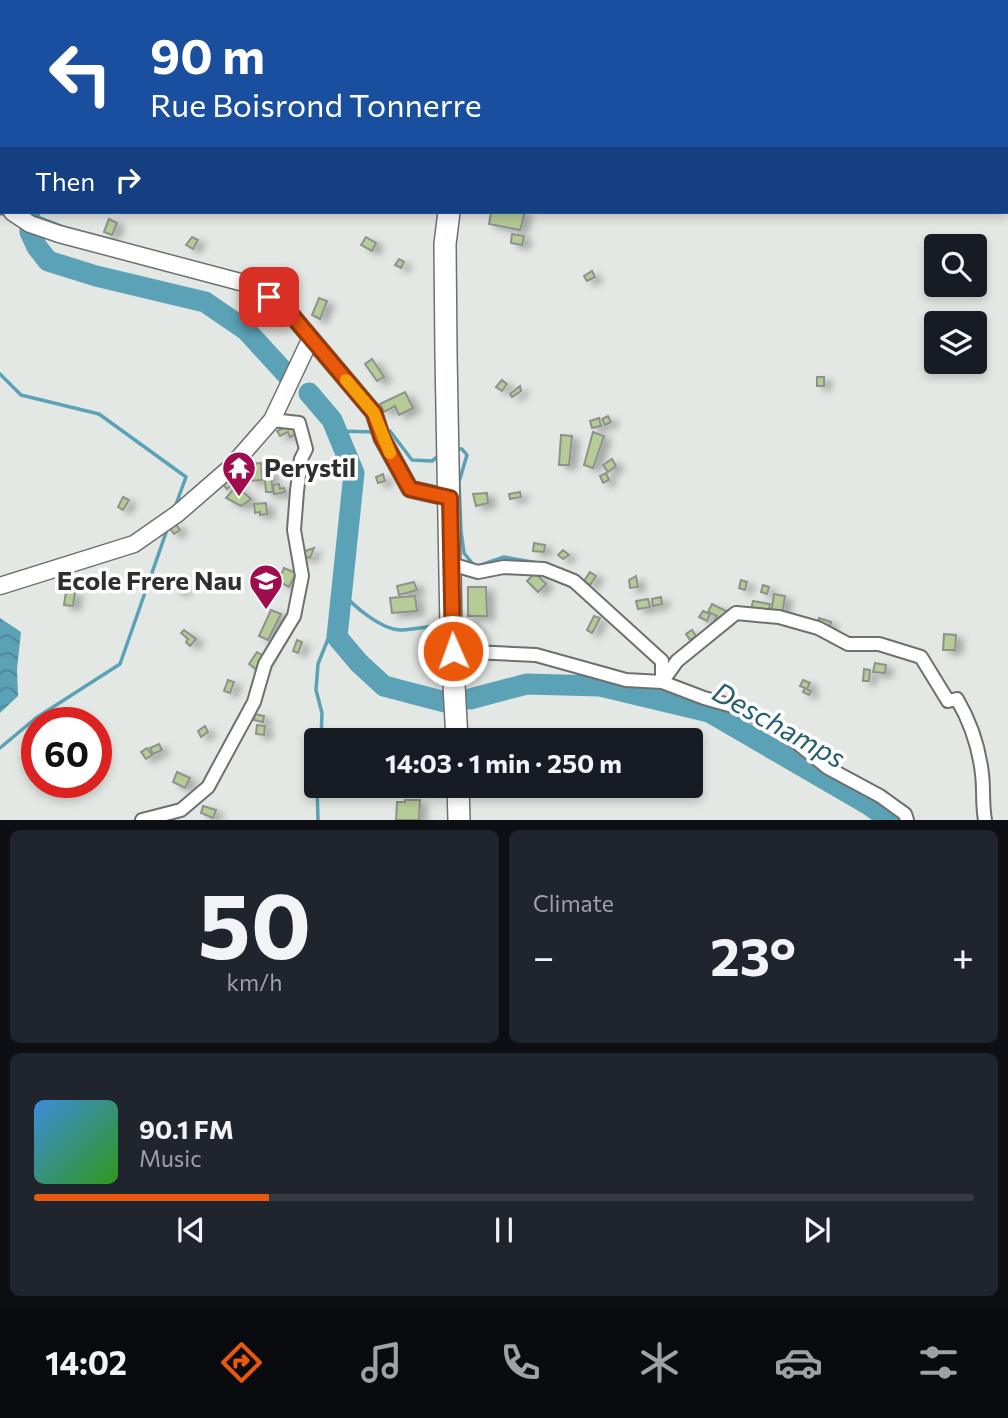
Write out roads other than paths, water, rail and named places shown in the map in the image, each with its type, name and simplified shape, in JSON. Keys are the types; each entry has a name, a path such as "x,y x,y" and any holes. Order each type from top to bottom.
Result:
{"main road":[{"path":"449,214 445,244 456,728"},
{"path":"458,798 459,820"}],"street":[{"path":"15,214 30,224 55,232 244,283 269,297 289,312 374,413 382,438 410,489 450,498"},
{"path":"0,586 134,544 177,514 230,468 272,420 310,340"},
{"path":"142,820 181,810 208,787 254,702 265,664 294,616 302,576 295,530 297,491 301,459 306,449 299,423 272,420"},
{"path":"451,564 478,572 504,567 544,569 574,581 662,661 662,682"},
{"path":"662,682 677,662 736,613 779,617 818,628 848,644 879,644 921,657 948,701 957,699 966,715 978,746 985,820"},
{"path":"453,651 536,655 626,680 662,682 736,707 780,729 828,768 880,796 905,814 908,820"}],"water":[{"path":"0,618 21,632 17,669 18,696 0,713"}],"waterway":[{"name":"Deschamps","path":"23,214 30,218 30,232 48,261 96,276 205,302 246,330 288,376"},
{"path":"30,214 63,227 116,241"},
{"path":"0,374 21,395 99,414 186,477 175,507"},
{"name":"Deschamps","path":"309,393 332,420 354,473 337,637 359,663 384,686 445,702"},
{"path":"337,431 376,432"},
{"path":"384,432 390,431 412,460 432,461 441,454"},
{"path":"455,449 462,449 467,455 459,482 464,553 475,567 504,557 538,563"},
{"path":"0,748 36,718 120,664 168,527"},
{"path":"341,592 368,616 392,629 444,626"},
{"path":"321,728 322,713 316,690 318,664 338,614"},
{"name":"Deschamps","path":"470,699 527,684 600,686 709,712 869,805 890,820"},
{"path":"317,798 318,820"}],"place":[{"name":"Perystil","path":"239,498"},
{"name":"Ecole Frere Nau","path":"266,611"}]}
